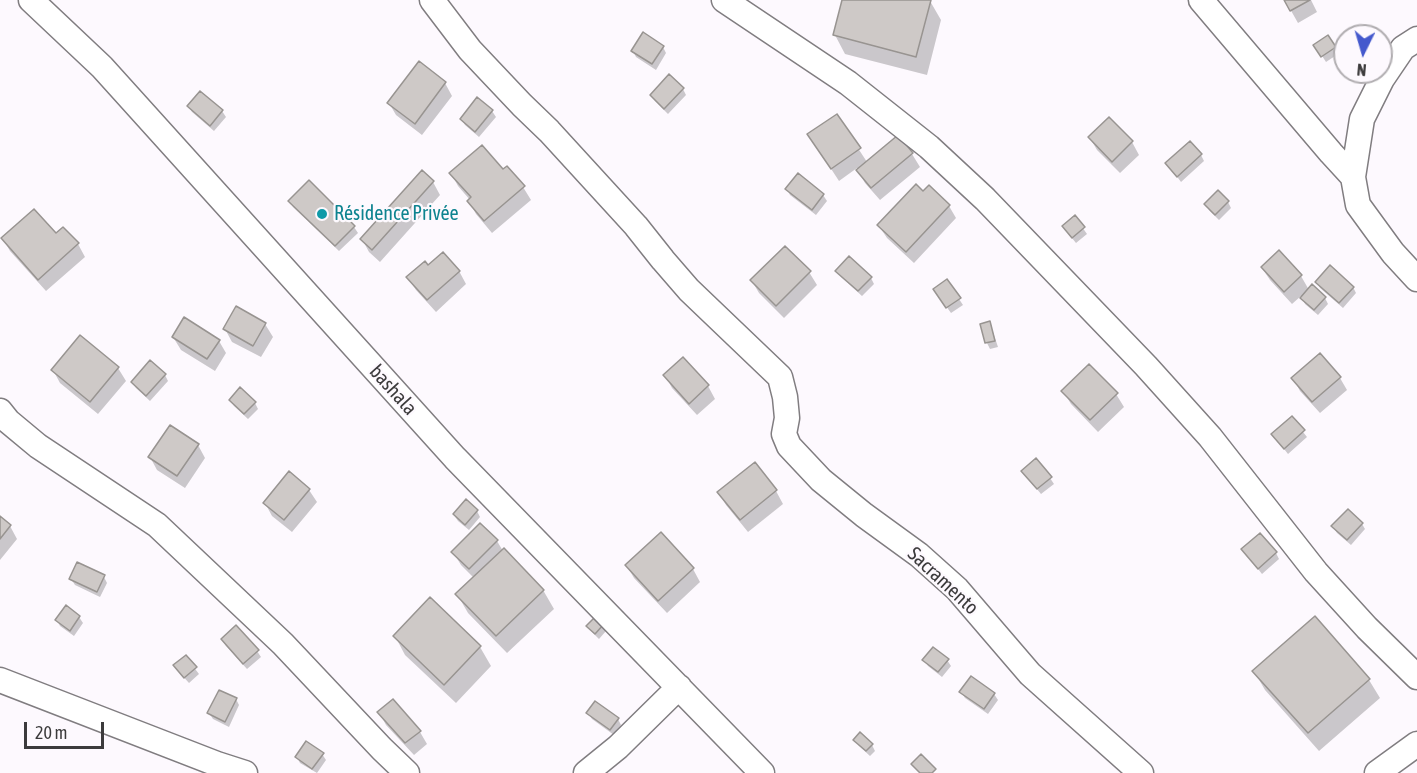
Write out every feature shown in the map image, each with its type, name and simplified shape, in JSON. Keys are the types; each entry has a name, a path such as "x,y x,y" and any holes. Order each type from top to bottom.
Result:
{"street":[{"name":"bashala","path":"31,0 102,68 455,458 762,773"},
{"name":"Sacramento","path":"432,0 470,50 549,131 636,226 689,290 780,377 787,418 784,434 789,446 821,480 919,555 957,589 1030,674 1141,773"},
{"path":"724,0 848,83 929,147 985,199 1210,437 1316,572 1367,628 1417,676"},
{"path":"1201,0 1353,177"},
{"path":"1417,39 1403,48 1382,79 1362,120 1353,177 1358,205 1393,253 1417,279"},
{"path":"0,411 8,421 38,446 157,525 283,644 407,773"},
{"path":"0,680 245,773"},
{"path":"586,773 618,747 679,687"},
{"path":"1377,773 1417,744"}],"building":[{"path":"842,0 931,0 916,57 833,35"},
{"path":"1284,0 1310,0 1290,11"},
{"path":"643,32 664,46 652,64 631,51"},
{"path":"1328,35 1333,42 1333,49 1321,57 1313,45"},
{"path":"419,61 446,82 415,124 387,103"},
{"path":"669,74 684,88 664,109 650,95"},
{"path":"200,91 223,110 210,126 187,106"},
{"path":"477,97 493,110 475,132 460,119"},
{"path":"837,114 861,148 831,169 807,134"},
{"path":"1109,117 1133,141 1112,162 1088,137"},
{"path":"898,135 913,153 871,188 856,170"},
{"path":"1190,141 1202,154 1177,177 1165,163"},
{"path":"482,145 503,169 507,166 525,186 484,221 467,201 471,197 449,173"},
{"path":"422,170 434,181 372,250 360,239"},
{"path":"798,173 824,194 812,210 785,189"},
{"name":"Résidence Privée","path":"309,180 355,226 335,246 288,201"},
{"path":"916,184 923,191 929,185 950,205 906,252 877,225"},
{"path":"1218,190 1229,201 1215,215 1204,204"},
{"path":"34,209 56,233 63,227 79,243 38,280 1,238"},
{"path":"1075,215 1085,227 1072,238 1062,226"},
{"path":"785,246 811,271 776,306 750,280"},
{"path":"1279,250 1302,275 1284,292 1261,267"},
{"path":"443,252 460,271 427,300 406,277 425,261 428,265"},
{"path":"849,256 872,277 858,291 835,271"},
{"path":"1330,265 1354,287 1339,303 1315,282"},
{"path":"947,279 961,298 946,308 933,289"},
{"path":"1312,284 1326,297 1314,310 1300,298"},
{"path":"236,306 266,323 253,346 223,329"},
{"path":"184,317 220,340 207,359 172,337"},
{"path":"990,321 995,341 985,343 980,324"},
{"path":"80,335 119,367 90,402 51,370"},
{"path":"1320,353 1341,377 1312,402 1291,378"},
{"path":"683,357 709,385 689,404 663,375"},
{"path":"150,360 166,374 146,396 131,382"},
{"path":"1089,364 1118,393 1090,420 1061,391"},
{"path":"240,387 256,402 244,414 229,400"},
{"path":"1292,416 1305,430 1284,449 1271,434"},
{"path":"170,425 199,444 177,476 148,457"},
{"path":"1036,458 1052,477 1037,489 1021,471"},
{"path":"755,462 777,490 740,520 717,492"},
{"path":"289,471 310,489 284,520 263,503"},
{"path":"466,499 478,510 465,525 453,514"},
{"path":"1348,509 1363,523 1347,540 1331,526"},
{"path":"0,516 11,525 0,539"},
{"path":"480,523 498,540 469,569 451,552"},
{"path":"661,532 694,568 658,601 625,565"},
{"path":"1260,533 1277,552 1258,569 1241,549"},
{"path":"504,548 544,590 496,636 455,594"},
{"path":"77,562 105,575 97,592 69,579"},
{"path":"430,597 481,646 444,685 393,636"},
{"path":"66,605 80,616 70,631 55,620"},
{"path":"1315,616 1370,679 1308,733 1252,671"},
{"path":"595,617 604,624 595,634 586,626"},
{"path":"236,625 259,650 243,664 221,639"},
{"path":"933,647 949,659 938,672 922,660"},
{"path":"186,655 197,667 184,678 173,665"},
{"path":"971,676 995,693 984,709 959,692"},
{"path":"219,690 237,698 225,722 207,713"},
{"path":"393,699 421,731 405,743 377,712"},
{"path":"595,701 619,718 610,730 586,713"},
{"path":"860,732 873,744 866,751 853,740"},
{"path":"306,741 324,753 312,769 295,757"},
{"path":"921,754 936,769 932,773 920,773 911,764"}],"place":[{"name":"Résidence Privée","path":"322,214"}]}
